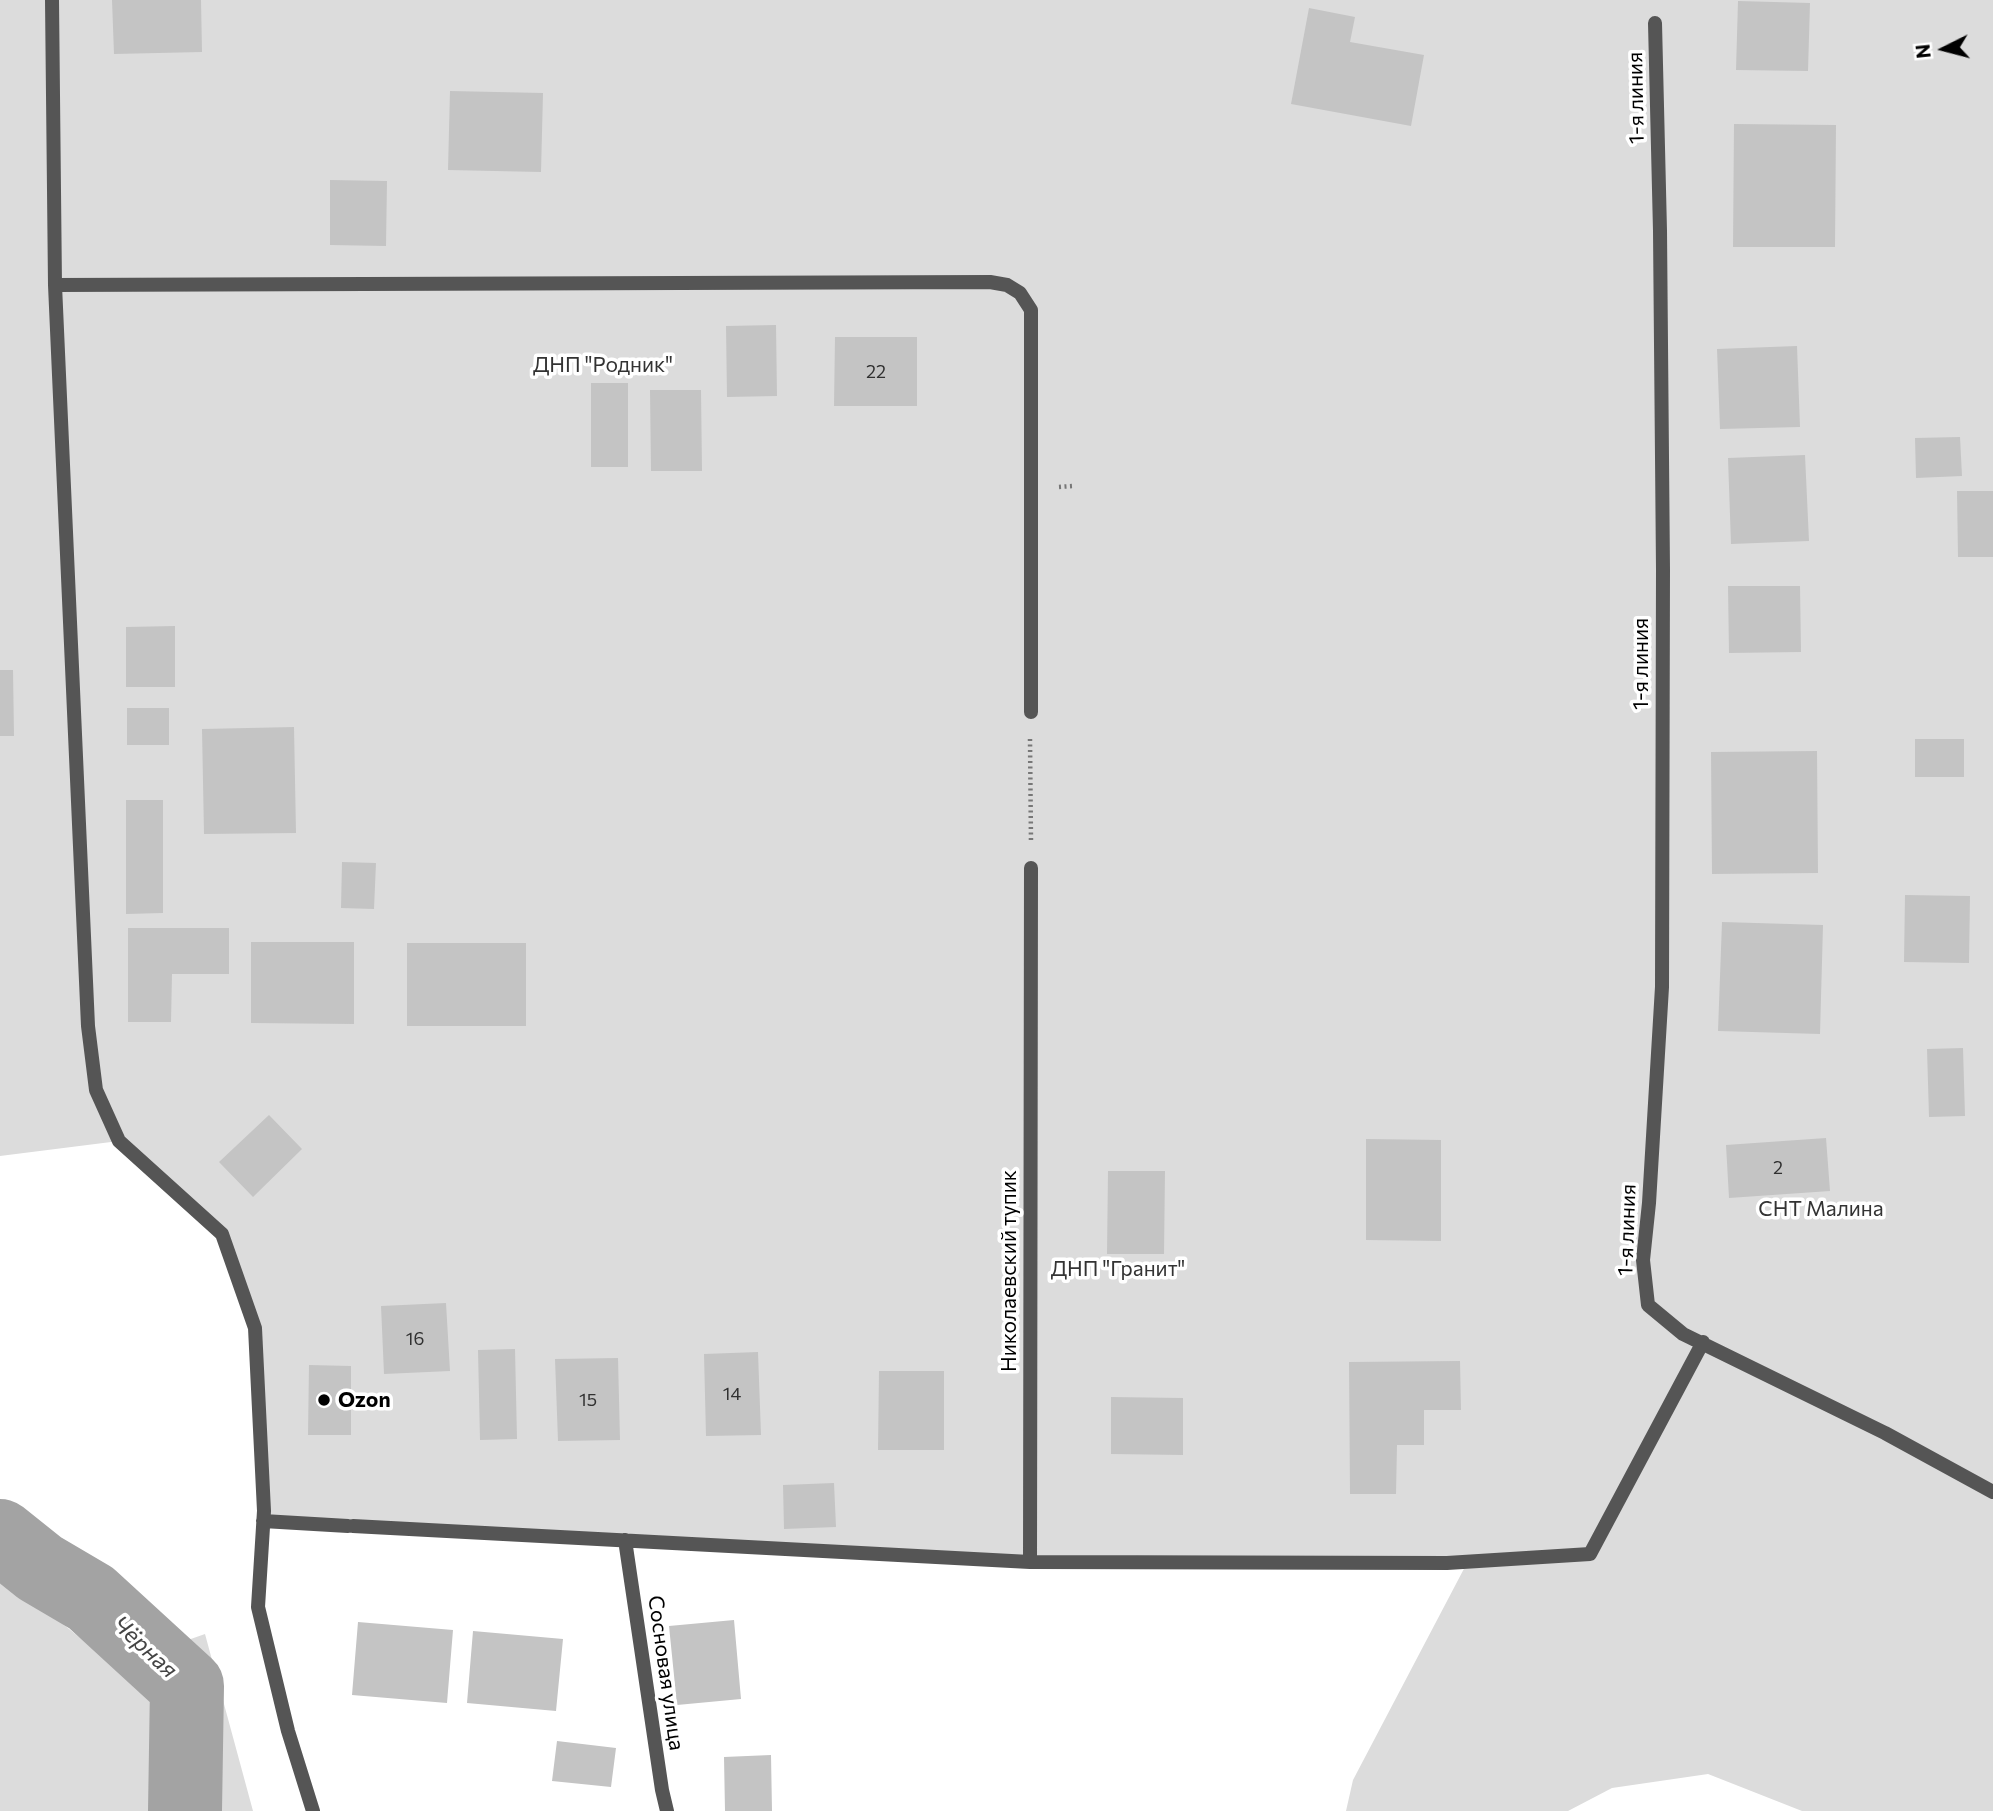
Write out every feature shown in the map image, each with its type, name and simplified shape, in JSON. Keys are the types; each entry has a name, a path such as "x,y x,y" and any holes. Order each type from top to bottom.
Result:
{"street":[{"path":"52,0 55,285 88,1026 96,1090 119,1140 222,1234 255,1328 263,1521 258,1607 288,1731 313,1811"},
{"name":"1-я линия","path":"1655,23 1663,570 1662,987 1643,1260 1648,1305 1683,1334 1703,1342"},
{"path":"55,285 976,282 1007,285 1020,293 1031,310 1031,712"},
{"name":"Николаевский тупик","path":"1030,1562 1031,868"},
{"path":"263,1521 1030,1562 1447,1563 1590,1554 1703,1342 1885,1433 1993,1492"},
{"name":"Сосновая улица","path":"625,1540 667,1811"}],"path":[{"path":"1031,712 1031,868"}],"green space":[{"path":"0,0 1993,0 1993,1811 1802,1811 1708,1774 1612,1788 1568,1811 1346,1811 1353,1780 1467,1563 1113,1563 261,1521 255,1328 222,1234 119,1141 0,1156"},
{"path":"0,1572 114,1666 205,1634 253,1811 0,1811"}],"building":[{"path":"112,0 201,0 202,52 114,54"},
{"path":"1738,1 1810,3 1808,71 1736,70"},
{"path":"1309,8 1355,17 1350,42 1424,55 1411,126 1291,104"},
{"path":"450,91 543,93 541,172 448,170"},
{"path":"1734,124 1836,125 1835,247 1733,247"},
{"path":"330,180 387,181 386,246 330,245"},
{"path":"776,325 777,396 727,397 726,326"},
{"path":"835,337 917,337 917,406 834,406"},
{"path":"1797,346 1800,427 1720,429 1717,349"},
{"path":"591,383 628,383 628,467 591,467"},
{"path":"650,390 701,390 702,471 651,471"},
{"path":"1960,437 1962,476 1916,478 1915,438"},
{"path":"1805,455 1809,541 1731,544 1728,458"},
{"path":"1957,491 1993,491 1993,557 1958,557"},
{"path":"1728,586 1800,586 1801,652 1729,653"},
{"path":"175,626 175,687 126,687 126,627"},
{"path":"0,670 13,670 14,736 0,736"},
{"path":"127,708 169,708 169,745 127,745"},
{"path":"294,727 296,833 204,834 202,729"},
{"path":"1915,739 1964,739 1964,777 1915,777"},
{"path":"1817,751 1818,873 1712,874 1711,752"},
{"path":"126,800 163,800 163,913 126,914"},
{"path":"342,862 376,863 374,909 341,908"},
{"path":"1905,895 1970,896 1969,963 1904,962"},
{"path":"1722,922 1823,925 1820,1034 1718,1031"},
{"path":"128,928 229,928 229,974 172,974 171,1022 128,1022"},
{"path":"251,942 354,942 354,1024 251,1023"},
{"path":"407,943 526,943 526,1026 407,1026"},
{"path":"1963,1048 1965,1116 1929,1117 1927,1049"},
{"path":"269,1115 302,1149 253,1197 219,1162"},
{"path":"1826,1138 1830,1191 1729,1198 1726,1145"},
{"path":"1366,1139 1441,1140 1441,1241 1366,1240"},
{"path":"1108,1171 1165,1171 1164,1254 1107,1254"},
{"path":"446,1303 450,1371 384,1374 381,1306"},
{"path":"515,1349 517,1439 480,1440 478,1350"},
{"path":"758,1352 761,1435 706,1436 704,1354"},
{"path":"618,1358 620,1440 558,1441 555,1359"},
{"path":"1460,1361 1461,1410 1424,1410 1424,1445 1397,1445 1396,1494 1350,1494 1349,1362"},
{"path":"309,1365 351,1366 351,1435 308,1435"},
{"path":"879,1371 944,1371 944,1450 878,1450"},
{"path":"1111,1397 1183,1398 1183,1455 1111,1454"},
{"path":"834,1483 836,1527 784,1529 783,1485"},
{"path":"734,1620 741,1699 677,1705 669,1626"},
{"path":"358,1622 453,1630 447,1703 352,1695"},
{"path":"473,1631 563,1639 556,1711 467,1703"},
{"path":"557,1741 616,1748 611,1787 552,1781"},
{"path":"771,1755 772,1811 725,1811 724,1757"}],"waterway":[{"name":"Чёрная","path":"0,1536 40,1568 91,1598 187,1686 185,1811"}],"place":[{"name":"Ozon","path":"324,1400"}],"park label":[{"name":"ДНП \"Родник\"","path":"603,365"},
{"name":"СНТ Малина","path":"1821,1209"},
{"name":"ДНП \"Гранит\"","path":"1118,1269"}]}
